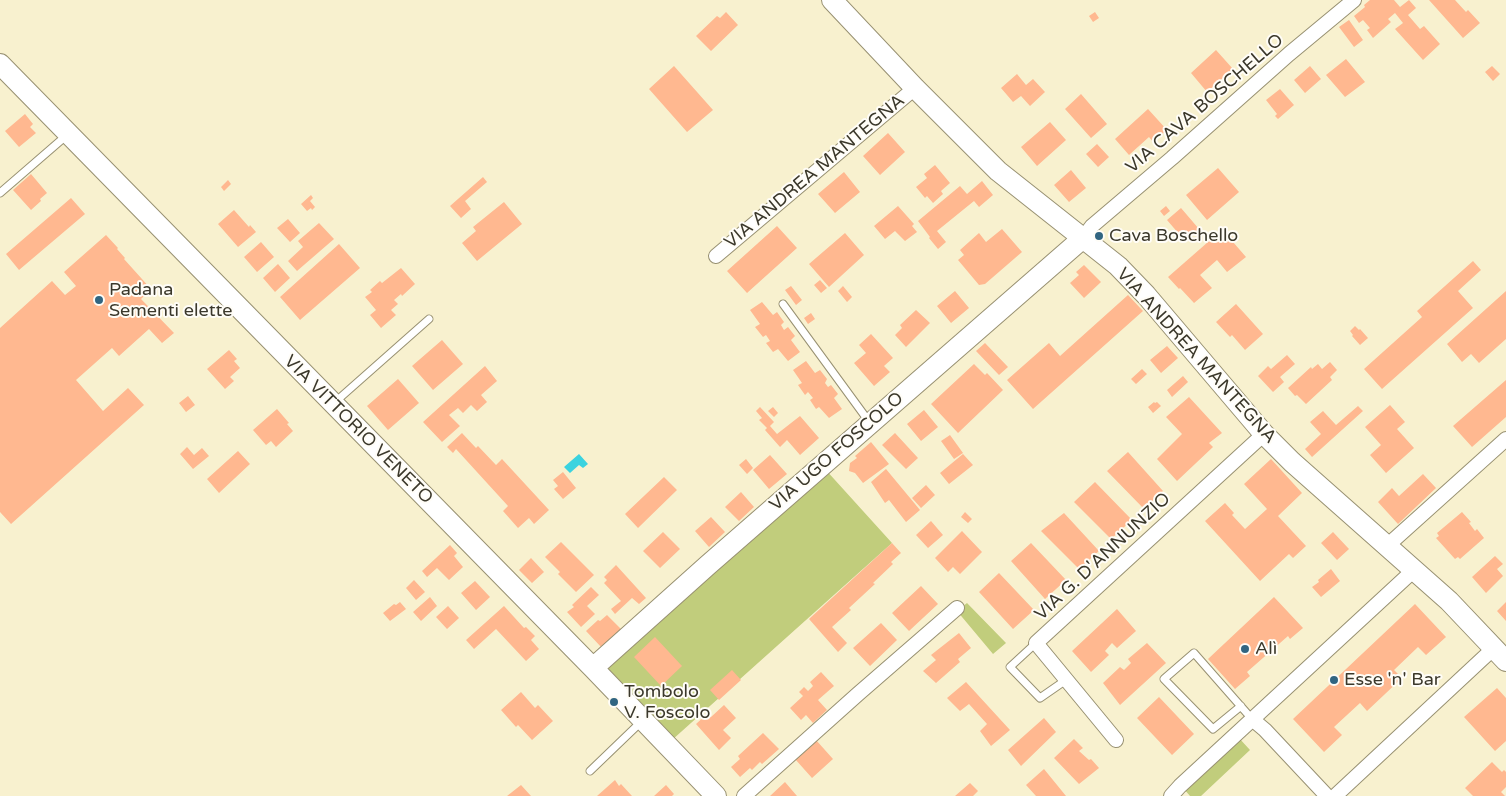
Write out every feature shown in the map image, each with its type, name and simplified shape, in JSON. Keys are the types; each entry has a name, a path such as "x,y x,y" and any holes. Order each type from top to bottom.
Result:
{"main road":[{"name":"VIA ANDREA MANTEGNA","path":"832,0 915,88 998,171 1118,266 1146,295 1264,434 1292,462 1448,601 1500,655"},
{"name":"VIA VITTORIO VENETO","path":"0,64 593,668 716,796"},
{"name":"VIA UGO FOSCOLO","path":"593,668 1083,238"}],"street":[{"name":"VIA CAVA BOSCHELLO","path":"1083,238 1092,226 1289,54 1354,0"},
{"name":"VIA ANDREA MANTEGNA","path":"716,256 915,88"},
{"name":"VIA G. D'ANNUNZIO","path":"1116,740 1036,643 1264,434"},
{"path":"1387,546 1506,439"},
{"path":"1171,796 1414,570"},
{"path":"744,796 957,608"},
{"path":"1335,796 1500,655"},
{"path":"1252,719 1265,730 1327,796"}],"lane":[{"path":"0,194 69,133"},
{"path":"783,304 870,423"},
{"path":"332,404 429,318"},
{"path":"1036,643 1010,667 1040,698 1066,680"},
{"path":"1241,706 1214,729 1164,679 1194,653 1241,706 1252,719"},
{"path":"590,771 643,721"}],"green space":[{"path":"825,469 892,543 672,740 606,670"},
{"path":"967,603 1006,643 993,654 957,611"},
{"path":"1239,738 1250,750 1201,796 1190,796 1184,789"}],"water":[{"path":"579,454 588,464 583,468 579,465 570,473 564,467"}],"building":[{"path":"1370,0 1394,0 1400,7 1409,0 1416,8 1408,15 1420,29 1424,26 1440,44 1423,60 1395,29 1403,23 1395,13 1388,19 1391,22 1373,38 1367,30 1370,28 1363,20 1359,23 1354,16"},
{"path":"1429,0 1455,0 1480,23 1463,38"},
{"path":"726,12 738,25 711,51 696,36 717,16 720,18"},
{"path":"1095,12 1099,18 1093,22 1089,16"},
{"path":"1349,20 1363,40 1354,47 1339,27"},
{"path":"1216,50 1233,69 1207,92 1191,73"},
{"path":"1346,59 1365,82 1345,97 1326,75"},
{"path":"674,66 713,110 687,132 649,89"},
{"path":"1310,66 1321,79 1305,93 1294,80"},
{"path":"1492,66 1500,74 1493,81 1485,72"},
{"path":"1017,74 1026,85 1033,79 1045,92 1030,106 1021,96 1013,102 1001,88"},
{"path":"1280,89 1294,105 1278,119 1275,116 1277,114 1266,100"},
{"path":"1081,94 1107,124 1091,138 1065,109"},
{"path":"1148,109 1167,130 1153,142 1149,137 1129,155 1115,139"},
{"path":"25,114 33,124 30,127 36,133 19,147 5,131"},
{"path":"1050,122 1066,140 1037,166 1021,147"},
{"path":"888,133 905,152 880,175 863,156"},
{"path":"1097,144 1109,157 1098,167 1086,154"},
{"path":"935,165 950,183 941,191 943,194 933,203 927,196 925,198 916,187 927,178 924,174"},
{"path":"1218,168 1239,192 1207,220 1186,195"},
{"path":"1071,170 1086,188 1069,202 1054,185"},
{"path":"844,172 860,192 835,213 818,194"},
{"path":"31,174 47,193 31,210 13,190"},
{"path":"483,177 487,182 465,201 471,209 461,218 450,206"},
{"path":"228,180 231,184 224,191 221,187"},
{"path":"982,181 993,195 979,207 974,201 937,231 946,242 938,249 918,221 960,186 967,194"},
{"path":"311,195 313,198 310,201 315,207 307,211 301,204"},
{"path":"71,198 85,214 19,270 6,254"},
{"path":"504,202 522,224 477,261 462,243 476,231 473,227"},
{"path":"898,206 914,224 912,226 917,232 905,241 895,231 885,239 874,226"},
{"path":"1166,206 1170,211 1164,216 1160,211"},
{"path":"1181,208 1199,229 1185,241 1167,220"},
{"path":"234,210 256,232 238,247 218,224"},
{"path":"288,219 300,233 290,242 277,228"},
{"path":"319,223 334,239 297,271 288,261 303,247 298,241"},
{"path":"777,226 797,248 747,293 727,271"},
{"path":"1224,228 1235,240 1233,242 1246,257 1227,272 1217,260 1200,275 1212,288 1194,303 1168,277"},
{"path":"1002,229 1022,252 985,284 979,285 958,260 964,255 960,250 979,233 986,242"},
{"path":"845,233 864,255 829,287 809,264"},
{"path":"106,235 118,248 124,259 151,289 141,299 174,333 162,343 149,329 119,356 112,348 76,380 103,411 128,388 144,405 11,524 0,512 0,328 52,281 65,295 76,286 64,272"},
{"path":"261,242 274,257 257,272 244,257"},
{"path":"339,244 360,268 300,320 280,297"},
{"path":"1473,261 1481,270 1458,291 1473,308 1382,389 1364,369 1422,317 1417,311"},
{"path":"278,264 290,278 275,292 263,278"},
{"path":"1084,265 1101,282 1084,298 1070,283 1079,275 1076,272"},
{"path":"401,268 415,284 402,296 401,294 394,300 398,304 391,310 396,315 381,328 370,315 376,310 365,297 372,292 370,290 380,281 382,283"},
{"path":"820,280 827,288 821,293 814,285"},
{"path":"791,286 802,300 796,305 785,290"},
{"path":"843,286 852,297 847,302 838,291"},
{"path":"955,291 969,308 951,323 937,306"},
{"path":"1506,291 1506,339 1479,363 1471,354 1462,362 1447,344"},
{"path":"1128,295 1143,311 1033,409 1007,380 1049,343 1060,356"},
{"path":"762,302 773,315 777,312 784,322 781,325 784,330 788,327 795,336 791,340 800,352 788,361 778,349 773,352 766,343 770,341 766,335 763,337 755,327 760,324 750,310"},
{"path":"1236,304 1263,334 1245,350 1232,335 1230,337 1216,322"},
{"path":"916,310 930,323 906,347 895,335 902,328 900,325"},
{"path":"811,313 815,319 808,324 804,318"},
{"path":"1355,326 1368,338 1360,345 1350,331"},
{"path":"871,334 893,358 884,366 890,372 874,386 854,363 866,353 859,345"},
{"path":"442,340 463,364 433,390 412,366"},
{"path":"985,343 1008,367 999,375 976,351"},
{"path":"1167,346 1178,358 1161,373 1150,360"},
{"path":"229,350 237,359 234,361 240,368 230,377 234,381 225,389 207,369"},
{"path":"1287,355 1295,364 1280,377 1284,382 1273,392 1258,376 1268,366 1271,369"},
{"path":"806,361 815,373 820,370 827,379 825,383 828,387 831,385 838,394 834,398 842,409 829,418 819,407 816,409 810,400 813,398 808,392 805,395 798,385 802,383 793,370"},
{"path":"1330,362 1337,370 1330,377 1332,380 1306,404 1288,388 1311,367 1312,369 1318,364 1322,369"},
{"path":"974,364 985,375 987,373 1003,390 958,433 931,404"},
{"path":"485,366 497,381 481,395 487,402 477,411 471,405 463,413 458,408 449,415 460,426 442,442 423,422"},
{"path":"1142,369 1147,374 1136,384 1131,379"},
{"path":"1183,376 1188,382 1172,397 1167,390"},
{"path":"398,379 419,403 388,430 367,406"},
{"path":"1506,380 1506,417 1472,447 1453,426"},
{"path":"188,396 195,405 186,412 179,403"},
{"path":"1189,397 1222,433 1209,443 1213,447 1177,481 1157,459 1182,434 1166,417"},
{"path":"1154,402 1161,406 1153,413 1148,407"},
{"path":"1390,405 1405,422 1397,429 1414,448 1386,473 1370,455 1381,445 1365,427"},
{"path":"1358,406 1363,411 1312,457 1305,449 1321,434 1310,422 1323,411 1336,425"},
{"path":"760,407 774,422 770,426 777,434 800,416 819,438 800,455 787,440 780,447 759,420 762,418 756,411"},
{"path":"773,407 778,413 774,417 768,411"},
{"path":"277,409 293,431 276,447 271,441 266,445 253,430"},
{"path":"924,410 938,427 921,441 907,424"},
{"path":"462,433 496,465 502,459 549,510 534,524 529,518 518,528 503,511 508,506 456,449 453,453 447,447"},
{"path":"895,433 918,458 906,469 882,445"},
{"path":"950,435 963,453 954,459 941,441"},
{"path":"871,442 889,464 863,483 855,473 849,471 850,463"},
{"path":"187,447 194,455 202,448 209,456 193,469 180,454"},
{"path":"238,451 250,464 219,493 207,479"},
{"path":"1128,452 1163,491 1144,509 1107,471"},
{"path":"963,454 973,465 949,484 940,473"},
{"path":"770,455 787,474 769,489 753,470"},
{"path":"746,459 753,468 747,474 739,465"},
{"path":"1271,459 1302,493 1278,516 1306,546 1293,558 1289,554 1260,581 1205,521 1225,503 1234,513 1232,515 1245,529 1267,509 1244,484"},
{"path":"886,469 920,510 906,522 889,500 885,503 871,482"},
{"path":"563,472 576,488 563,499 554,489 558,486 553,480"},
{"path":"1423,474 1436,488 1398,524 1378,502 1392,488 1399,496"},
{"path":"664,477 677,490 638,528 625,514"},
{"path":"1095,482 1132,520 1111,539 1074,502"},
{"path":"926,485 935,495 921,508 912,498"},
{"path":"741,492 754,507 739,521 725,507"},
{"path":"965,512 972,519 968,523 961,517"},
{"path":"1462,512 1471,522 1469,523 1475,531 1477,529 1484,538 1460,559 1458,557 1455,559 1436,538 1439,536 1437,533"},
{"path":"1064,513 1099,551 1079,569 1041,531"},
{"path":"711,517 725,532 709,547 695,531"},
{"path":"931,521 943,535 928,548 916,535"},
{"path":"962,531 982,552 960,574 953,567 948,572 935,558"},
{"path":"663,532 680,549 660,568 643,551"},
{"path":"1333,532 1349,549 1337,560 1321,543"},
{"path":"561,542 594,575 576,592 558,574 560,572 545,557"},
{"path":"892,543 901,553 891,562 893,564 873,583 875,584 849,608 851,610 832,627 847,643 838,652 809,619"},
{"path":"1031,543 1066,580 1045,599 1011,561"},
{"path":"450,545 457,553 454,556 463,567 449,580 437,568 427,577 422,571"},
{"path":"1495,556 1503,564 1497,569 1503,576 1486,593 1472,577"},
{"path":"531,558 544,572 532,583 519,570"},
{"path":"616,565 646,598 639,604 632,598 615,614 611,609 621,601 604,583 607,580 604,577"},
{"path":"1331,569 1340,581 1321,597 1312,587"},
{"path":"999,573 1034,610 1013,629 979,592"},
{"path":"414,580 425,592 416,600 406,588"},
{"path":"475,581 490,597 476,610 461,593"},
{"path":"921,586 938,604 909,631 892,613"},
{"path":"591,587 599,595 587,606 595,614 581,627 567,612 574,607 572,605"},
{"path":"430,597 437,606 421,621 413,612"},
{"name":"Alì","path":"1274,597 1303,628 1290,639 1288,636 1247,672 1250,676 1235,689 1208,659"},
{"path":"400,602 406,609 390,621 383,613 394,604 396,605"},
{"path":"1506,602 1506,621 1497,611"},
{"path":"1415,604 1446,637 1426,655 1418,647 1394,670 1402,678 1367,711 1360,703 1334,727 1342,735 1324,752 1293,719"},
{"path":"448,606 459,618 447,629 436,617"},
{"path":"504,606 524,628 526,627 535,636 531,640 539,649 526,661 496,629 474,649 466,640"},
{"path":"1117,609 1136,631 1117,648 1112,643 1105,651 1109,655 1091,672 1072,651"},
{"path":"607,615 621,629 602,648 586,631"},
{"path":"881,623 897,640 870,666 853,648"},
{"path":"959,633 971,648 958,659 960,662 936,683 923,671 936,660 931,655"},
{"path":"655,637 682,666 661,686 634,657"},
{"path":"1147,643 1166,663 1120,705 1103,683 1120,667 1124,670 1131,663 1128,659"},
{"path":"732,670 741,680 719,700 710,690"},
{"path":"821,672 834,686 818,700 827,710 813,723 806,715 801,720 790,708 803,696 799,692 804,687 808,691 813,686 810,682"},
{"path":"966,682 1010,730 991,746 980,731 987,724 969,704 960,711 947,698"},
{"path":"1497,688 1506,698 1506,741 1495,751 1464,717"},
{"path":"521,692 535,708 538,705 553,721 532,740 518,725 516,727 501,710"},
{"path":"1159,697 1194,734 1172,755 1137,718"},
{"path":"724,705 736,718 723,730 731,738 719,750 696,724 708,713 711,717"},
{"path":"1044,718 1056,732 1021,766 1008,750"},
{"path":"763,733 779,749 762,764 760,762 752,770 750,768 740,777 731,767 740,759 738,756"},
{"path":"1074,739 1083,748 1079,751 1089,760 1091,759 1099,768 1079,784 1054,758"},
{"path":"816,740 833,759 812,778 795,759"},
{"path":"1492,762 1502,772 1504,770 1506,772 1506,787 1501,792 1505,796 1473,796 1465,788"},
{"path":"1044,769 1066,796 1036,796 1026,785"},
{"path":"615,780 619,786 621,784 632,796 597,796"},
{"path":"785,782 797,796 770,796"},
{"path":"970,783 978,791 973,796 955,796"},
{"path":"521,785 531,796 507,796"},
{"path":"666,785 674,794 672,796 654,796"}],"place":[{"name":"Cava Boschello","path":"1099,236"},
{"name":"Padana Sementi elette","path":"99,300"},
{"name":"Alì","path":"1245,649"},
{"name":"Esse 'n' Bar","path":"1334,680"},
{"name":"Tombolo V. Foscolo","path":"614,702"}]}
